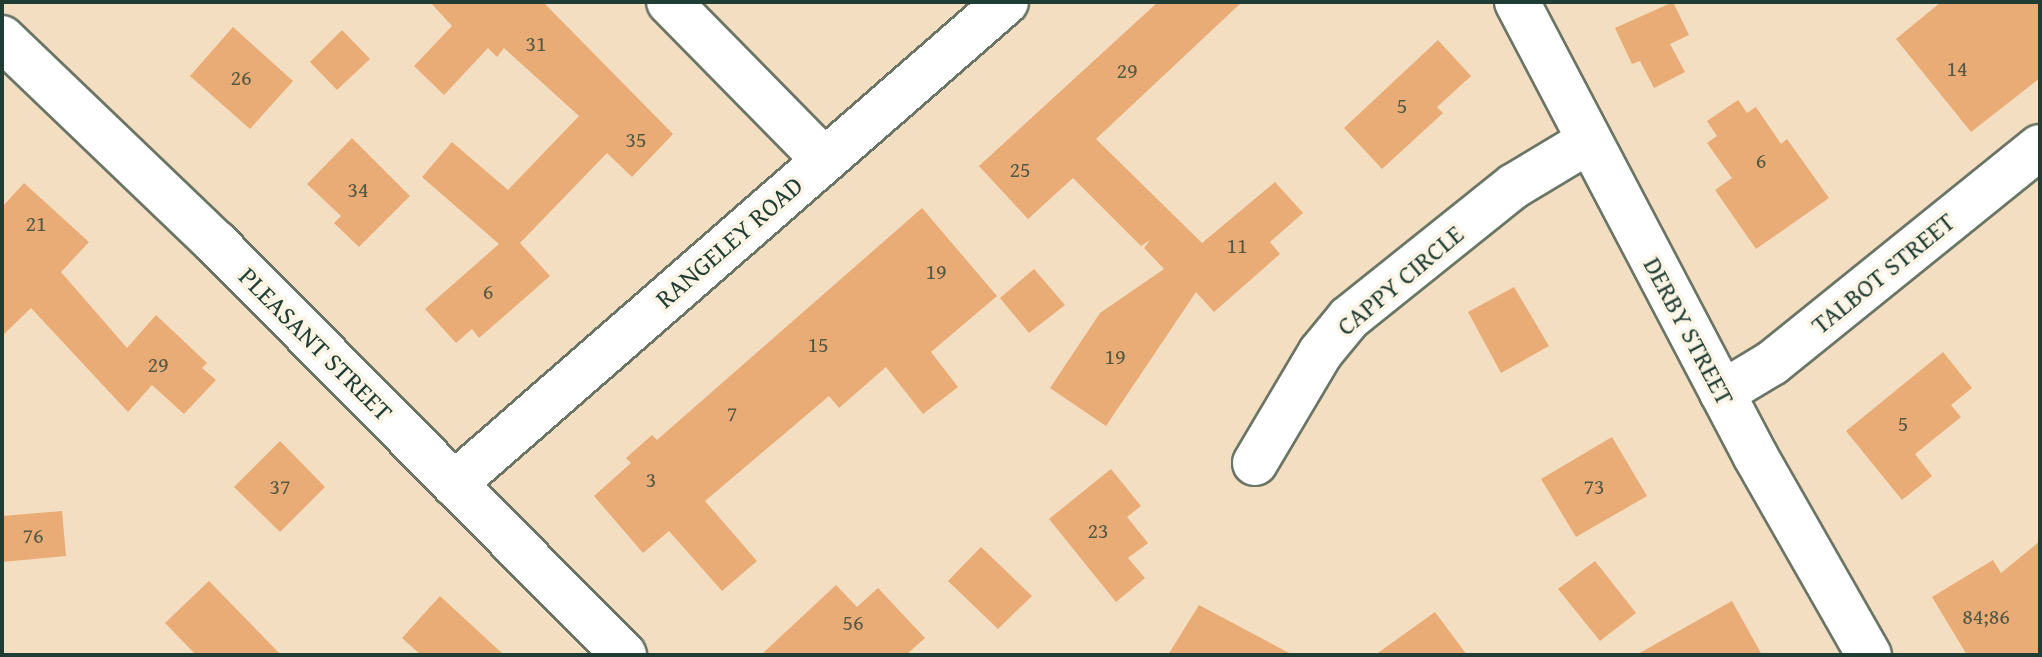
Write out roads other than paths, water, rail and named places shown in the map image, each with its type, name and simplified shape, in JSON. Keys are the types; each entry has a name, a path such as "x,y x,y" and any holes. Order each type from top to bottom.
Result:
{"street":[{"path":"669,2 824,160"},
{"name":"RANGELEY ROAD","path":"454,484 1006,2"},
{"name":"DERBY STREET","path":"1517,2 1722,393 1869,655"},
{"name":"PLEASANT STREET","path":"6,50 216,243 624,655"},
{"name":"CAPPY CIRCLE","path":"1255,463 1321,352 1349,318 1514,186 1589,141"},
{"name":"TALBOT STREET","path":"1722,393 1772,363 2040,147"}]}
